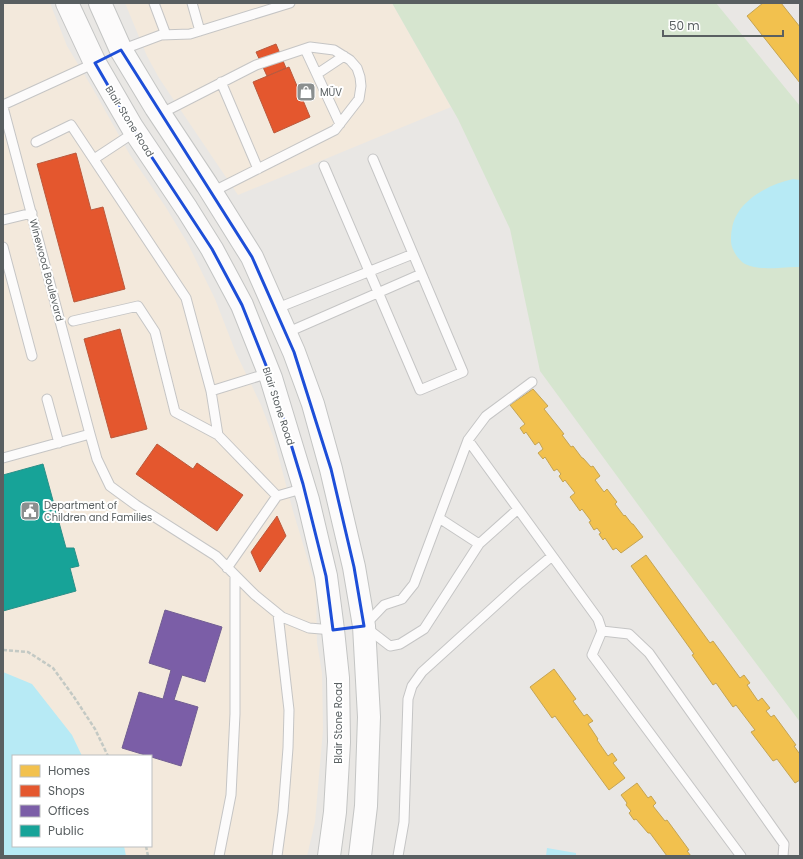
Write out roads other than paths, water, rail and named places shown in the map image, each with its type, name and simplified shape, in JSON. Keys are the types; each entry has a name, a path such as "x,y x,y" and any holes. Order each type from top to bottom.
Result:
{"main road":[{"name":"Blair Stone Road","path":"67,3 95,63 135,132 212,249 242,305 269,373 305,488 326,576 338,678 339,742 335,812 329,856"},
{"path":"100,3 122,50 160,114 212,192 252,257 286,334 313,404 332,469 354,567 364,626 369,717 366,806 360,856"},
{"path":"95,63 122,50"},
{"path":"269,373 297,362"},
{"path":"333,630 364,626"}],"lane":[{"path":"154,3 166,35"},
{"path":"192,3 200,31"},
{"path":"122,50 161,35 190,34 290,3"},
{"path":"160,114 256,65 310,47 334,50 350,60 357,68 361,86 359,99 335,130 212,192"},
{"path":"305,49 340,124"},
{"path":"317,74 344,56"},
{"path":"3,106 95,63"},
{"path":"221,82 258,169"},
{"name":"Winewood Boulevard","path":"3,106 97,459 110,486 136,505 216,556 255,595 282,617 309,628 333,630"},
{"path":"36,142 71,125 186,298 211,391 218,435"},
{"path":"94,159 135,132"},
{"path":"324,166 420,390 463,372 373,160"},
{"path":"3,220 32,213"},
{"path":"3,247 32,356"},
{"path":"275,309 413,254"},
{"path":"286,334 421,274"},
{"path":"73,321 138,306 155,332 175,412 218,435 277,496"},
{"path":"211,391 269,373"},
{"path":"518,509 479,544 424,629 400,644 390,646 364,626 384,605 402,599 414,584 468,440 486,416 532,382"},
{"path":"47,399 59,443"},
{"path":"3,458 90,434"},
{"path":"468,440 598,619 602,631 592,654 741,856"},
{"path":"228,568 277,496 305,488"},
{"path":"439,518 479,544"},
{"path":"398,856 404,822 408,699 412,686 422,672 552,556"},
{"path":"219,856 231,795 235,714 235,575"},
{"path":"277,856 283,812 287,755 288,710 278,614"},
{"path":"602,631 629,634 649,653 784,844 783,856"}],"water":[{"path":"793,179 800,180 800,267 758,268 745,264 735,254 731,244 731,232 735,219 740,210 755,195 774,185"},
{"path":"3,672 32,684 72,735 82,755 12,755 12,847 124,847 126,856 3,856"},
{"path":"547,848 576,853 576,856 546,856"}],"place":[{"name":"MÜV","path":"306,92"},
{"name":"Department of Children and Families","path":"30,511"}]}
